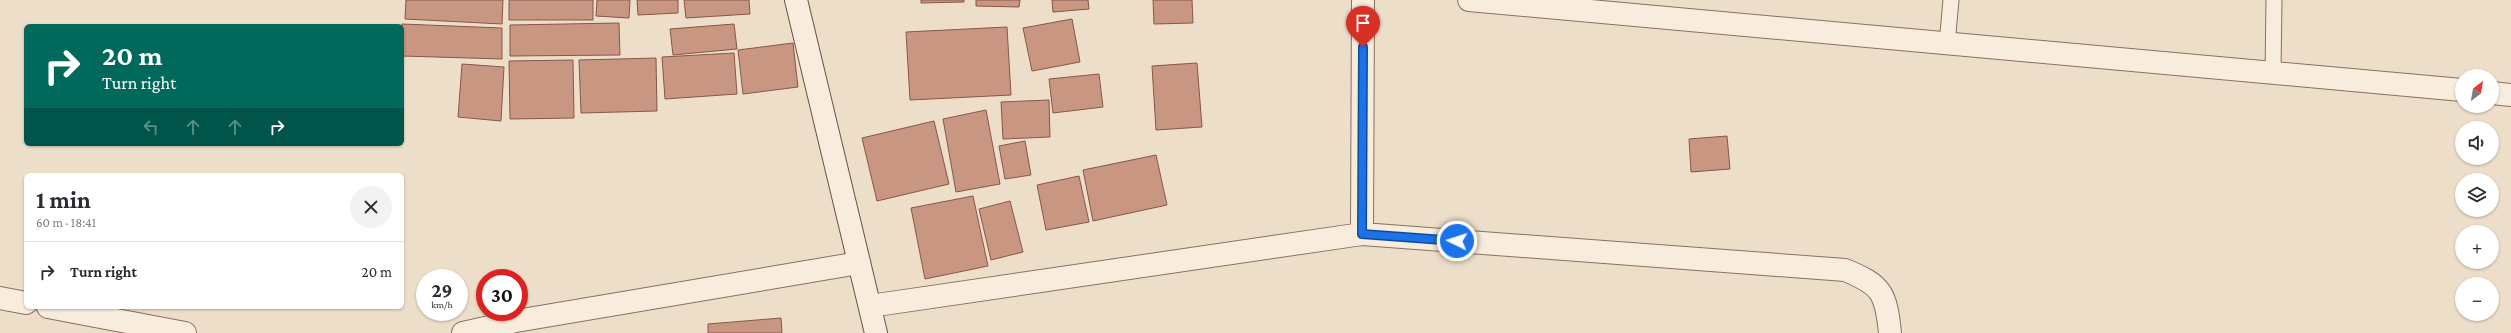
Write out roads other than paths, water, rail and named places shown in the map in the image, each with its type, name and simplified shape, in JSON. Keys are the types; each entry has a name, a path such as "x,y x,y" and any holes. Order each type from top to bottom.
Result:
{"street":[{"path":"796,0 876,333"},
{"path":"1362,234 1363,0"},
{"path":"1469,0 2455,89"},
{"path":"2499,94 2511,95"},
{"path":"870,306 1362,234 1845,270 1870,280 1887,304 1890,333"},
{"path":"463,333 516,321 859,263"},
{"path":"0,298 24,303"},
{"path":"59,309 185,333"}],"lane":[{"path":"1947,44 1951,0"},
{"path":"2273,73 2274,0"}]}
